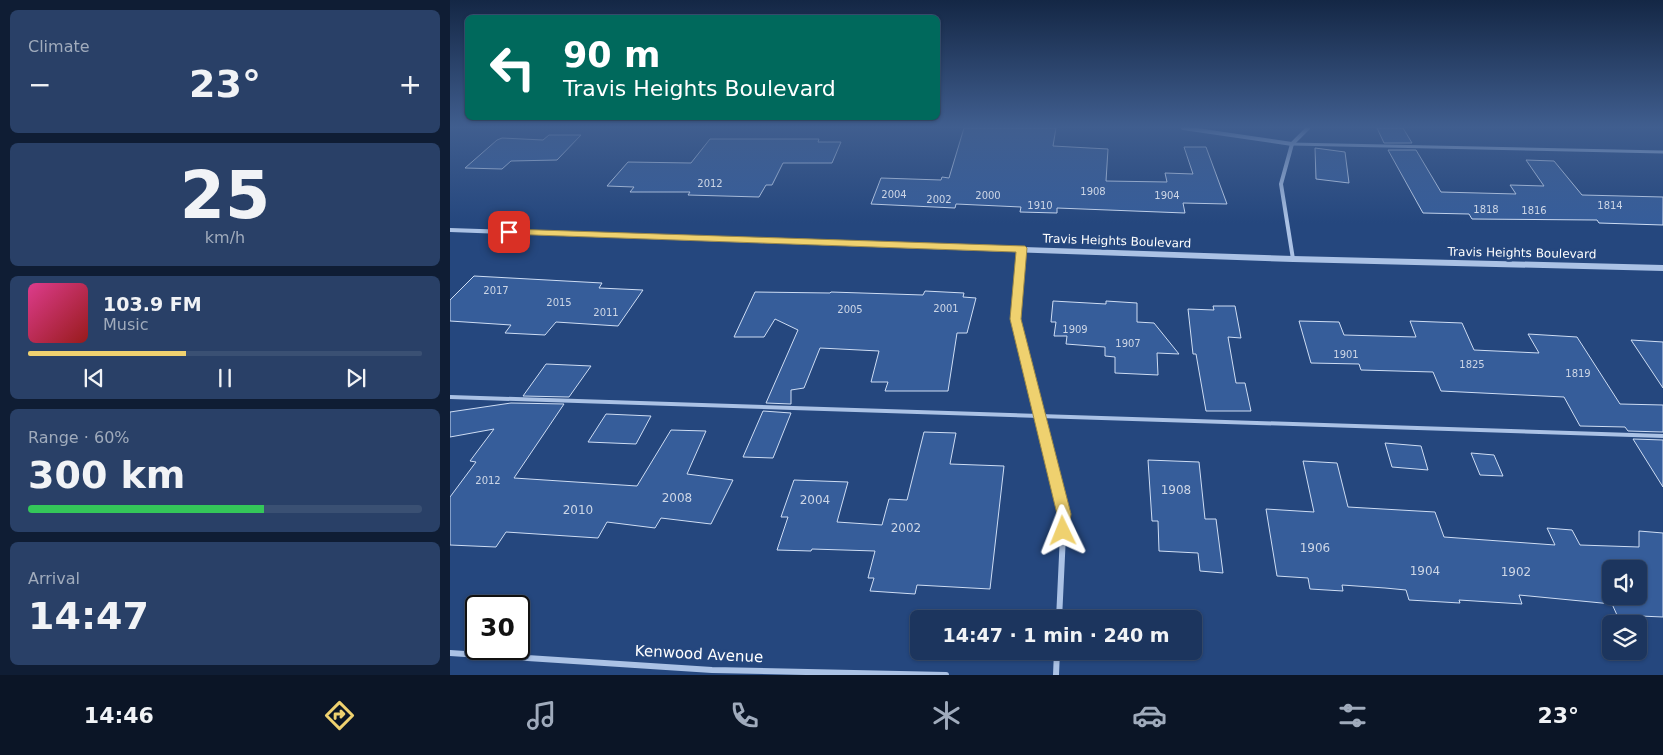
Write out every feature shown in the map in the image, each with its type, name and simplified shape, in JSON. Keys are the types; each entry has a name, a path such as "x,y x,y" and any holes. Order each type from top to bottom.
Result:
{"street":[{"path":"1288,160 1281,184 1294,259"},
{"name":"Travis Heights Boulevard","path":"450,230 1022,248 1294,259 1663,268"},
{"path":"1022,248 1015,319 1064,514 1059,610"},
{"name":"Kenwood Avenue","path":"450,654 711,672 946,675"},
{"path":"1056,675 1057,660"}],"lane":[{"path":"450,397 1663,436"}],"building":[{"path":"475,160 557,160 511,161 502,169 465,168"},
{"path":"694,160 834,160 832,163 783,163 772,185 766,185 759,197 688,195 690,192 630,192 634,187 607,186 628,162 691,163"},
{"path":"955,160 1107,160 1106,181 1167,182 1165,173 1193,174 1188,160 1211,160 1227,204 1183,203 1185,213 1057,208 1057,213 1020,212 1021,207 956,204 955,208 871,204 881,178 941,180 942,177 949,178"},
{"path":"1315,160 1346,160 1349,183 1316,179"},
{"path":"1393,160 1422,160 1441,192 1516,194 1510,185 1544,186 1526,160 1554,161 1582,195 1663,197 1663,225 1599,223 1597,220 1472,219 1469,214 1423,213"},
{"path":"474,276 602,283 599,288 643,290 618,326 556,322 545,335 505,333 511,325 450,321 450,300"},
{"path":"925,291 964,293 963,297 976,298 967,333 957,333 948,391 885,391 888,382 871,382 879,351 820,348 804,388 791,390 791,404 766,403 798,330 775,319 764,337 734,337 755,292 923,295"},
{"path":"1053,301 1106,304 1106,301 1137,303 1137,322 1154,323 1179,354 1157,353 1158,375 1115,373 1115,357 1105,356 1105,347 1066,344 1067,336 1054,336 1056,322 1051,322"},
{"path":"1213,306 1235,306 1241,338 1228,337 1236,383 1245,383 1251,411 1206,411 1196,354 1193,354 1188,309 1214,310"},
{"path":"1299,321 1339,322 1344,335 1416,337 1410,321 1462,323 1474,350 1539,353 1528,334 1577,337 1620,404 1663,405 1663,432 1628,431 1625,427 1580,426 1564,397 1441,391 1433,372 1361,370 1359,364 1311,363"},
{"path":"1631,340 1663,342 1663,388"},
{"path":"546,364 591,366 569,397 523,396"},
{"path":"511,403 564,404 514,478 637,486 671,430 706,431 687,474 733,480 711,524 661,518 655,528 607,522 598,538 506,532 496,547 450,545 450,497 476,462 470,461 494,429 450,437 450,412"},
{"path":"763,411 791,413 773,458 743,457"},
{"path":"606,414 651,416 636,444 588,442"},
{"path":"924,432 956,433 950,464 1004,466 990,589 917,585 915,594 870,591 874,578 868,578 875,551 777,550 788,517 781,517 794,480 848,482 837,522 882,525 889,499 907,500"},
{"path":"1633,439 1663,440 1663,487"},
{"path":"1385,443 1421,446 1428,470 1392,467"},
{"path":"1471,453 1494,455 1503,476 1480,475"},
{"path":"1148,460 1199,462 1205,519 1216,519 1223,573 1200,571 1198,553 1159,551 1158,521 1152,521"},
{"path":"1303,461 1337,463 1348,507 1435,512 1444,537 1555,545 1547,528 1572,530 1580,545 1639,547 1639,531 1663,533 1663,617 1617,615 1612,605 1647,605 1647,560 1602,560 1602,603 1519,595 1522,604 1459,600 1460,603 1409,600 1406,590 1385,588 1342,585 1343,591 1310,589 1308,578 1277,576 1266,509 1314,512"}],"route":[{"path":"509,232 1022,248 1015,319 1064,514 1063,531"}]}
